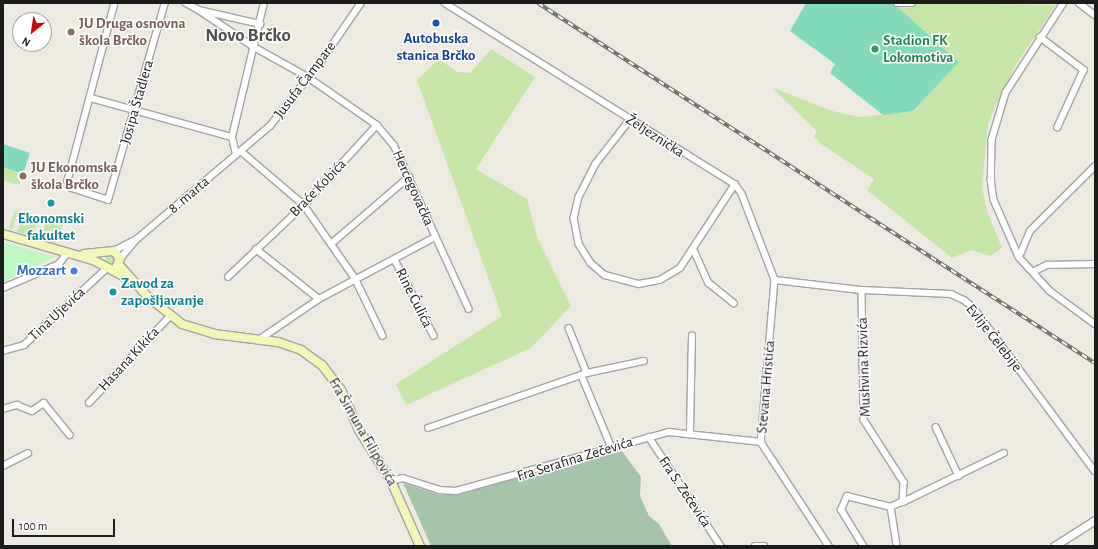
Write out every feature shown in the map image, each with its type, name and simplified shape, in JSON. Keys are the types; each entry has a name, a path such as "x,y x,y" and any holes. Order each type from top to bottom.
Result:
{"main road":[{"path":"3,234 75,254 130,280"},
{"path":"75,254 114,251 130,280"},
{"path":"105,252 106,268"},
{"path":"106,268 120,262"},
{"name":"Fra Šimuna Filipovića","path":"130,280 170,316 197,330 260,339 301,350 332,376 359,430 391,481 420,546"}],"street":[{"path":"115,3 91,98 232,137"},
{"name":"Josipa Štadlera","path":"91,98 68,181 72,188 108,200 165,3"},
{"path":"186,3 199,10 260,24"},
{"path":"236,155 232,137 264,3"},
{"name":"Jusufa Čampare","path":"241,150 270,126 308,77 361,3"},
{"name":"Željeznička","path":"445,3 487,31 735,184"},
{"path":"897,3 912,3"},
{"path":"1064,3 1040,37 1006,93 996,119 990,157 994,200 1019,256 1050,291 1094,322"},
{"path":"1079,3 1095,15"},
{"name":"Hercegovačka","path":"199,10 254,48 308,77 377,125 394,145 435,238 470,308"},
{"path":"1040,37 1084,70 1058,127"},
{"path":"631,120 596,164 579,198 574,218 579,244 591,263 605,275 639,284 660,280 680,268 694,250 735,184"},
{"name":"Braće Kobića","path":"228,277 304,205 377,125"},
{"path":"241,150 304,205 355,278 382,336"},
{"name":"8. marta","path":"137,239 241,150"},
{"path":"1019,256 1030,232 1095,166"},
{"path":"331,244 409,177"},
{"path":"735,184 775,280"},
{"path":"260,339 319,298 355,278 395,260 435,238"},
{"path":"114,251 137,239"},
{"path":"120,262 137,239"},
{"path":"3,288 63,261 65,256 58,249"},
{"path":"256,249 319,298"},
{"path":"694,250 709,283 734,303"},
{"name":"Rine Čulića","path":"395,260 434,336"},
{"path":"1033,272 1047,265 1095,264"},
{"name":"Tina Ujevića","path":"3,351 24,345 106,268"},
{"name":"Evlije Čelebije","path":"775,280 862,290 951,294 964,300 973,307 1095,471"},
{"name":"Stevana Hristića","path":"775,280 761,442 830,546"},
{"name":"Mushvina Rizvića","path":"862,290 864,420 904,482 903,502"},
{"name":"Hasana Kikića","path":"89,403 170,316"},
{"path":"569,328 612,448"},
{"path":"690,431 692,336"},
{"path":"428,428 585,374 644,361"},
{"path":"3,409 17,405 32,411 44,403 70,434"},
{"path":"936,427 959,476"},
{"name":"Fra Serafina Zečevića","path":"391,481 403,478 440,490 456,491 649,437 690,431 761,442"},
{"name":"Fra S. Zečevića","path":"649,437 721,546"},
{"path":"3,466 28,453"},
{"path":"863,546 841,510 847,496 891,507 959,476 1004,453"},
{"path":"891,507 897,546"},
{"path":"1054,546 1095,520"},
{"path":"755,546 764,546"}],"green space":[{"path":"806,3 893,3 959,62 913,111 883,115 830,73 835,64 790,31"},
{"path":"893,3 1056,5 1014,68 988,123 982,187 987,211 1002,248 990,256 971,250 952,258 867,190 874,179 821,144 814,136 817,131 771,87 832,111 861,117 913,111 959,62"},
{"path":"491,49 535,77 476,169 527,199 537,237 571,306 531,348 406,405 396,384 502,316 417,80 439,59 457,72 470,73"},
{"path":"3,144 30,153 23,174 3,167"},
{"path":"3,167 23,174 19,185 3,180"},
{"path":"15,210 18,211 12,230 9,227"},
{"path":"23,212 38,218 33,237 17,232"},
{"path":"56,216 65,219 56,243 40,239 46,221"},
{"path":"3,242 52,256 54,258 3,282"},
{"path":"110,254 114,256 116,260 114,264 110,266 106,264 104,260 106,256"},
{"path":"622,451 641,477 640,496 649,516 659,524 672,546 431,546 403,483 440,495 453,495"}],"railway":[{"path":"538,3 1095,363"}],"place":[{"name":"Autobuska stanica Brčko","path":"436,23"},
{"name":"JU Druga osnovna škola Brčko","path":"71,32"},
{"name":"Stadion FK Lokomotiva","path":"875,49"},
{"name":"JU Ekonomska škola Brčko","path":"23,176"},
{"name":"Ekonomski fakultet","path":"51,203"},
{"name":"Mozzart","path":"74,271"},
{"name":"Zavod za zapošljavanje","path":"113,292"}],"district":[{"name":"Novo Brčko","path":"248,36"}]}
